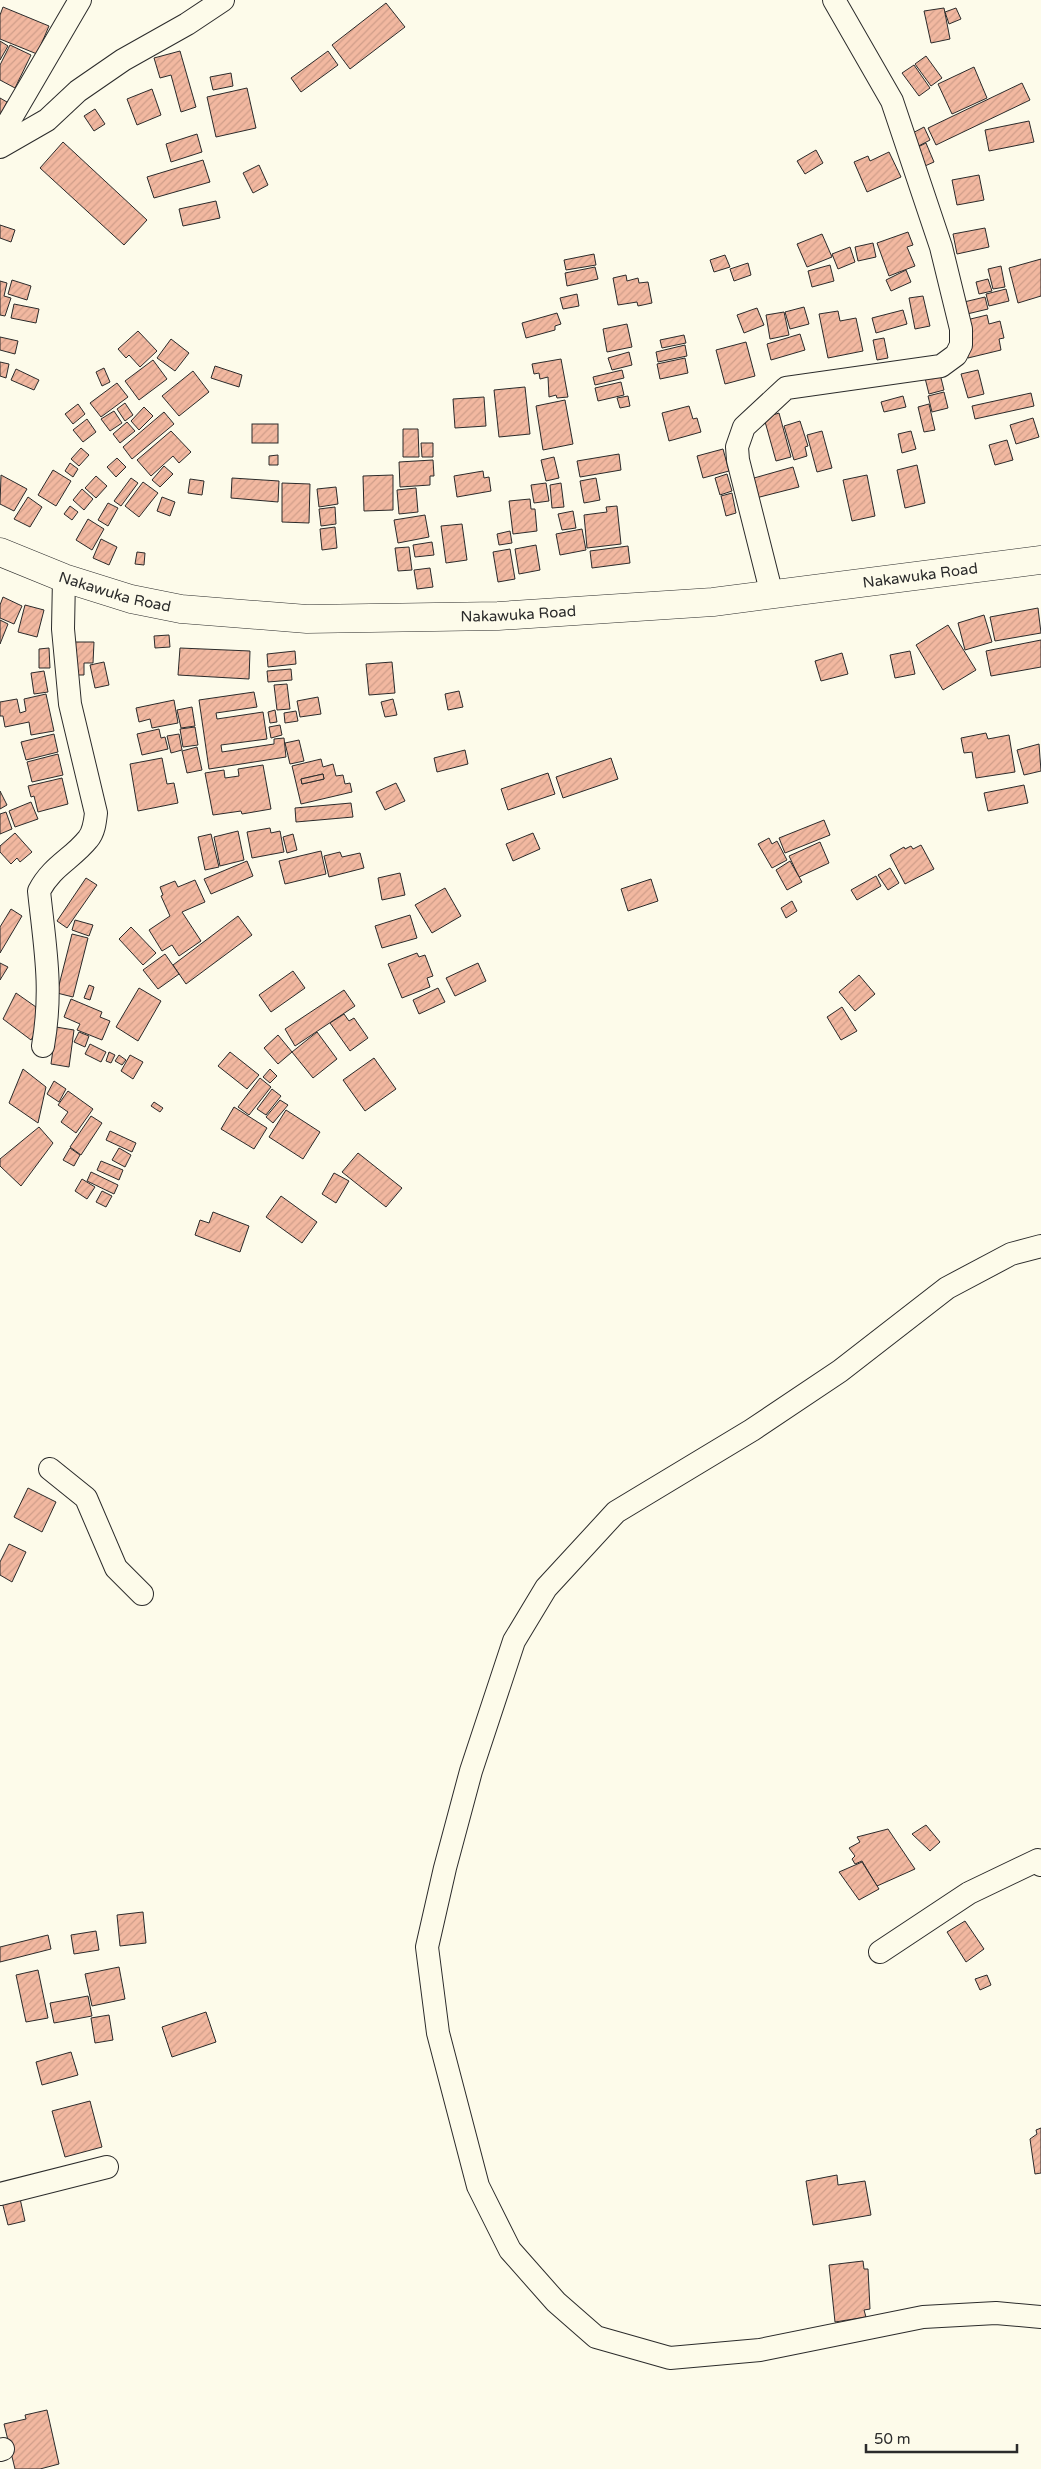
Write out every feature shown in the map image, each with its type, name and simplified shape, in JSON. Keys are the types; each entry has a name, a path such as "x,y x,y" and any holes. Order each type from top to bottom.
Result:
{"main road":[{"name":"Nakawuka Road","path":"0,552 64,578 131,598 181,609 307,619 498,616 713,602 1041,560"}],"street":[{"path":"0,137 80,0"},
{"path":"0,147 48,120 78,91 123,60 187,24 223,0"},
{"path":"772,595 738,460 737,447 744,427 786,388 941,366 956,355 961,345 961,329 942,247 892,101 834,0"},
{"path":"43,1046 49,1011 49,973 39,891 55,867 89,839 94,828 96,813 70,704 63,629 64,578"},
{"path":"1041,1246 1011,1254 947,1288 840,1371 752,1430 616,1512 546,1588 514,1641 480,1743 445,1868 428,1947 438,2033 478,2186 510,2250 556,2302 596,2337 670,2358 760,2350 923,2317 996,2313 1041,2317"},
{"path":"50,1469 86,1498 116,1568 142,1594"},
{"path":"880,1952 969,1893 1038,1860 1041,1865"},
{"path":"0,2194 107,2167"}],"building":[{"path":"386,3 405,27 350,69 332,45"},
{"path":"3,7 49,26 37,54 0,39 0,15"},
{"path":"944,8 950,39 931,43 924,11"},
{"path":"956,8 961,19 949,24 945,12"},
{"path":"0,41 8,46 0,60"},
{"path":"10,45 31,55 15,88 0,80 0,65"},
{"path":"180,51 196,107 181,112 171,75 160,78 154,58"},
{"path":"328,51 338,65 301,92 291,78"},
{"path":"926,56 942,78 931,86 915,64"},
{"path":"914,65 930,88 919,96 902,73"},
{"path":"974,67 987,98 952,114 938,84"},
{"path":"231,73 233,86 213,90 210,77"},
{"path":"1022,83 1030,100 936,145 928,128"},
{"path":"247,88 256,128 216,137 207,97"},
{"path":"152,89 161,115 137,125 127,99"},
{"path":"0,98 7,102 0,116"},
{"path":"95,109 105,124 94,131 84,116"},
{"path":"1029,121 1034,142 989,151 985,130"},
{"path":"924,127 930,140 913,149 907,136"},
{"path":"197,134 202,152 171,162 166,144"},
{"path":"63,142 147,220 124,245 40,168"},
{"path":"926,143 934,162 918,169 910,151"},
{"path":"816,150 823,163 805,174 797,161"},
{"path":"889,152 901,177 867,192 854,162 868,156 870,161"},
{"path":"203,160 210,182 154,198 147,177"},
{"path":"259,165 268,185 253,193 243,173"},
{"path":"979,175 984,200 957,205 952,180"},
{"path":"216,201 220,218 183,226 179,209"},
{"path":"0,225 15,230 11,242 0,238"},
{"path":"985,228 989,247 957,254 953,234"},
{"path":"908,232 913,245 907,247 915,266 889,276 877,243"},
{"path":"822,234 832,257 807,267 797,244"},
{"path":"873,243 876,257 858,261 855,247"},
{"path":"850,247 855,262 838,269 832,254"},
{"path":"594,254 596,265 566,270 564,260"},
{"path":"725,255 730,267 714,272 710,260"},
{"path":"1041,259 1041,296 1018,303 1009,268"},
{"path":"748,263 751,275 734,281 730,269"},
{"path":"830,265 834,281 812,287 808,271"},
{"path":"1001,266 1005,287 993,289 988,269"},
{"path":"595,267 598,279 567,286 565,273"},
{"path":"906,270 911,282 891,291 886,280"},
{"path":"626,275 627,281 638,278 639,283 648,282 652,303 638,306 637,302 618,305 613,278"},
{"path":"988,279 992,291 979,294 976,282"},
{"path":"12,280 31,286 27,300 8,294"},
{"path":"0,281 7,283 4,296 11,298 5,316 0,315"},
{"path":"1006,289 1009,301 989,306 986,294"},
{"path":"577,294 579,306 563,309 560,298"},
{"path":"923,296 930,326 915,329 909,298"},
{"path":"985,297 988,309 967,314 964,302"},
{"path":"14,304 39,309 36,323 11,318"},
{"path":"804,307 809,324 790,329 785,312"},
{"path":"757,308 764,325 744,333 737,315"},
{"path":"903,310 907,324 876,333 872,318"},
{"path":"838,311 840,321 856,318 863,351 828,358 819,314"},
{"path":"784,312 789,335 770,339 766,315"},
{"path":"557,313 561,324 555,326 555,330 526,338 522,323"},
{"path":"987,315 989,324 1000,321 1004,338 999,339 1001,350 968,358 963,339 954,323"},
{"path":"627,324 632,347 607,352 603,329"},
{"path":"138,331 157,351 140,367 129,355 126,358 118,349"},
{"path":"800,334 805,350 771,360 767,344"},
{"path":"684,335 686,343 662,348 660,340"},
{"path":"0,337 18,341 15,354 0,350"},
{"path":"884,338 888,358 877,360 873,340"},
{"path":"171,339 189,353 175,371 157,358"},
{"path":"746,342 755,376 725,384 716,350"},
{"path":"685,345 687,356 658,362 656,352"},
{"path":"629,352 632,365 612,370 608,358"},
{"path":"685,358 688,373 660,379 657,364"},
{"path":"561,359 568,397 557,398 556,395 549,397 548,377 540,379 539,373 534,374 532,364"},
{"path":"153,360 167,379 139,400 125,381"},
{"path":"0,362 9,364 6,378 0,376"},
{"path":"215,366 242,375 239,387 211,378"},
{"path":"104,368 110,382 102,386 96,372"},
{"path":"16,369 39,380 34,390 11,380"},
{"path":"622,370 624,378 595,385 593,377"},
{"path":"978,370 984,394 968,398 961,374"},
{"path":"193,371 209,392 179,416 162,396"},
{"path":"940,374 944,390 929,394 925,378"},
{"path":"621,382 624,395 598,401 595,388"},
{"path":"117,383 128,397 101,417 90,403"},
{"path":"525,387 530,434 499,437 494,390"},
{"path":"944,392 948,408 932,412 928,396"},
{"path":"1031,393 1034,406 975,419 972,406"},
{"path":"628,396 630,406 620,408 617,398"},
{"path":"903,396 906,407 884,412 881,402"},
{"path":"484,397 486,426 455,428 453,399"},
{"path":"565,400 573,444 543,450 536,406"},
{"path":"125,403 133,415 125,421 117,409"},
{"path":"78,404 85,414 73,424 65,414"},
{"path":"929,404 935,430 924,432 918,407"},
{"path":"689,406 693,419 697,418 701,432 669,441 662,413"},
{"path":"144,407 153,416 139,430 131,421"},
{"path":"114,411 122,423 110,431 101,419"},
{"path":"164,412 174,424 132,459 123,447"},
{"path":"779,413 791,457 776,461 764,418"},
{"path":"1033,418 1039,437 1016,444 1010,425"},
{"path":"87,419 96,432 83,442 73,430"},
{"path":"800,421 808,446 805,447 807,456 794,460 784,426"},
{"path":"127,422 135,431 120,443 113,434"},
{"path":"252,424 278,424 278,443 252,443"},
{"path":"403,429 418,429 419,457 403,457"},
{"path":"171,431 191,452 179,463 173,456 151,476 137,460"},
{"path":"822,431 832,468 817,472 807,435"},
{"path":"911,431 916,449 902,453 898,434"},
{"path":"1007,440 1013,460 995,465 989,445"},
{"path":"421,443 433,443 433,457 422,457"},
{"path":"81,448 89,455 79,466 71,459"},
{"path":"723,449 729,471 703,478 697,456"},
{"path":"619,454 621,470 580,477 577,461"},
{"path":"278,455 278,465 269,465 269,456"},
{"path":"554,457 559,478 546,481 541,460"},
{"path":"117,458 126,467 116,477 107,467"},
{"path":"433,460 434,476 430,476 430,485 400,487 399,462"},
{"path":"70,463 78,469 73,477 65,471"},
{"path":"917,465 925,503 905,508 897,470"},
{"path":"164,466 173,474 160,487 152,480"},
{"path":"793,467 799,487 752,499 747,480"},
{"path":"53,470 71,481 56,506 38,495"},
{"path":"483,471 484,478 489,477 491,491 457,497 454,476"},
{"path":"727,474 732,491 720,495 715,478"},
{"path":"1,475 27,489 14,511 0,504"},
{"path":"393,475 393,510 364,511 363,476"},
{"path":"867,475 875,516 852,521 843,480"},
{"path":"96,476 107,486 96,498 85,488"},
{"path":"131,478 138,483 121,506 114,501"},
{"path":"232,478 279,481 278,502 231,498"},
{"path":"596,478 600,500 584,503 580,481"},
{"path":"190,479 204,481 202,495 188,493"},
{"path":"143,482 158,493 139,517 125,506"},
{"path":"282,483 310,484 309,523 282,522"},
{"path":"546,483 549,501 534,503 531,485"},
{"path":"561,483 564,507 552,508 550,485"},
{"path":"336,487 338,504 319,507 317,489"},
{"path":"416,488 418,512 399,514 397,490"},
{"path":"82,489 93,499 84,510 73,500"},
{"path":"732,493 736,513 726,516 721,496"},
{"path":"28,497 42,507 30,527 14,519"},
{"path":"162,497 175,502 170,516 157,511"},
{"path":"530,499 531,509 535,509 537,531 513,534 509,501"},
{"path":"108,503 118,508 108,526 98,520"},
{"path":"70,506 78,512 72,520 64,514"},
{"path":"617,506 621,544 587,548 584,515 607,512 606,507"},
{"path":"335,507 336,524 321,526 319,509"},
{"path":"573,511 576,528 562,530 558,514"},
{"path":"425,515 429,537 398,543 394,520"},
{"path":"88,519 104,529 92,550 76,540"},
{"path":"462,524 467,560 446,563 441,526"},
{"path":"335,527 337,548 322,550 320,529"},
{"path":"582,529 586,550 560,555 556,534"},
{"path":"510,531 512,543 499,545 497,534"},
{"path":"101,539 117,547 109,565 93,558"},
{"path":"432,542 434,555 415,557 413,545"},
{"path":"536,545 540,570 519,574 515,549"},
{"path":"628,546 630,563 592,568 590,551"},
{"path":"409,547 412,570 398,571 395,548"},
{"path":"510,549 515,579 498,582 493,552"},
{"path":"137,552 145,553 144,565 135,564"},
{"path":"430,568 433,587 417,589 414,570"},
{"path":"3,597 22,606 14,624 0,618 0,605"},
{"path":"25,605 44,610 37,637 18,632"},
{"path":"1038,608 1041,633 995,641 990,617"},
{"path":"984,615 992,642 965,650 958,623"},
{"path":"0,620 8,624 0,644"},
{"path":"948,625 976,670 943,690 916,645"},
{"path":"169,635 170,647 155,648 154,636"},
{"path":"1041,640 1041,667 991,676 986,651"},
{"path":"67,642 94,642 93,663 84,663 84,675 67,675"},
{"path":"49,648 50,668 39,668 39,649"},
{"path":"180,648 250,651 249,679 178,675"},
{"path":"295,651 296,664 268,667 267,654"},
{"path":"910,651 915,674 895,678 890,655"},
{"path":"842,653 848,674 821,681 815,661"},
{"path":"104,662 109,685 95,688 90,665"},
{"path":"392,662 395,693 369,695 366,664"},
{"path":"291,669 292,680 268,682 267,671"},
{"path":"44,671 48,692 34,694 31,673"},
{"path":"287,684 290,709 277,710 274,685"},
{"path":"459,691 463,707 448,710 445,694"},
{"path":"254,692 257,707 216,713 217,719 263,712 267,739 221,745 222,752 274,744 274,739 284,738 286,757 209,769 199,700"},
{"path":"46,694 54,731 31,735 29,722 5,727 3,716 0,716 0,702 17,699 20,713 26,711 24,699"},
{"path":"318,697 321,714 300,717 297,701"},
{"path":"393,699 397,715 385,717 381,702"},
{"path":"174,700 178,723 152,728 150,719 139,722 136,708"},
{"path":"192,707 195,726 181,728 177,710"},
{"path":"275,710 277,722 270,723 268,712"},
{"path":"296,711 298,721 285,723 284,713"},
{"path":"280,725 282,735 271,738 269,727"},
{"path":"195,727 198,745 183,747 180,729"},
{"path":"159,729 161,738 165,737 168,749 142,755 137,734"},
{"path":"986,733 988,739 1009,735 1015,772 976,778 972,752 964,753 961,738"},
{"path":"54,734 58,752 26,760 21,742"},
{"path":"179,734 182,750 171,753 167,736"},
{"path":"299,740 304,761 290,764 285,743"},
{"path":"1039,744 1041,771 1024,775 1017,750"},
{"path":"197,747 202,770 187,773 182,751"},
{"path":"465,750 468,764 437,772 434,758"},
{"path":"58,754 63,775 32,782 27,762"},
{"path":"162,758 167,784 174,783 178,803 138,811 130,764"},
{"path":"611,758 618,779 563,798 556,777"},
{"path":"321,759 323,767 333,764 336,776 343,775 345,784 350,783 352,792 301,804 292,766","holes":["323,774 324,779 302,784 301,779"]},
{"path":"263,765 271,809 242,814 241,811 213,815 205,773 224,770 225,778 239,776 238,769"},
{"path":"548,773 555,794 508,810 501,789"},
{"path":"323,774 324,779 302,784 301,779"},
{"path":"62,778 68,804 38,812 34,796 31,797 28,786"},
{"path":"396,783 405,801 385,810 376,792"},
{"path":"1024,785 1028,803 988,811 984,793"},
{"path":"0,791 7,805 0,809"},
{"path":"31,802 38,819 15,827 9,811"},
{"path":"351,803 353,817 296,822 295,808"},
{"path":"6,812 12,829 0,834 0,814"},
{"path":"824,820 830,835 785,853 779,838"},
{"path":"270,828 271,833 280,831 284,852 252,858 247,832"},
{"path":"238,831 244,860 220,866 214,837"},
{"path":"15,833 32,852 20,862 17,858 11,864 0,852 0,846"},
{"path":"533,833 540,849 513,861 506,844"},
{"path":"211,834 219,867 205,870 198,837"},
{"path":"293,834 297,850 287,853 283,837"},
{"path":"769,838 772,844 777,841 787,860 772,868 758,844"},
{"path":"820,842 829,863 799,877 789,856"},
{"path":"921,845 934,869 905,884 890,855 904,847 905,849 911,846 913,849"},
{"path":"321,851 326,874 285,884 279,861"},
{"path":"340,852 342,857 360,853 364,868 329,877 324,856"},
{"path":"247,861 253,876 211,894 204,879"},
{"path":"790,861 802,882 787,890 776,870"},
{"path":"890,868 899,883 888,890 878,875"},
{"path":"400,873 405,895 382,900 378,878"},
{"path":"876,876 881,886 857,900 851,890"},
{"path":"86,878 97,885 67,928 57,921"},
{"path":"651,879 658,901 628,911 621,889"},
{"path":"195,880 205,902 182,912 201,941 179,956 172,945 162,951 149,930 170,916 161,896 163,895 160,887 175,881 178,887"},
{"path":"445,888 461,916 432,933 415,905"},
{"path":"792,901 797,911 786,918 781,908"},
{"path":"11,909 22,916 0,953 0,927"},
{"path":"410,915 417,938 382,948 375,926"},
{"path":"238,916 252,935 186,984 173,965"},
{"path":"75,920 93,925 89,936 72,930"},
{"path":"131,927 156,953 143,965 119,939"},
{"path":"72,934 88,938 73,997 57,993"},
{"path":"417,953 419,957 425,955 433,976 427,978 430,987 402,998 388,964"},
{"path":"165,954 179,974 158,989 143,970"},
{"path":"0,963 8,967 0,980"},
{"path":"478,963 486,981 455,996 446,978"},
{"path":"293,971 305,988 271,1012 259,995"},
{"path":"859,975 875,994 855,1011 839,992"},
{"path":"89,985 94,987 90,1000 84,998"},
{"path":"139,988 161,1001 138,1041 116,1027"},
{"path":"438,988 445,1002 419,1014 413,1000"},
{"path":"344,990 355,1006 295,1046 285,1029"},
{"path":"16,993 36,1007 39,1026 31,1040 3,1019"},
{"path":"71,999 102,1012 100,1017 110,1021 102,1040 77,1030 80,1024 64,1017"},
{"path":"842,1007 857,1031 841,1040 827,1017"},
{"path":"344,1014 349,1021 354,1018 368,1038 350,1051 330,1023"},
{"path":"56,1027 74,1030 69,1067 51,1064"},
{"path":"79,1032 89,1036 85,1047 74,1042"},
{"path":"317,1032 337,1059 313,1078 292,1052"},
{"path":"278,1035 292,1052 278,1064 264,1048"},
{"path":"90,1044 106,1052 101,1062 85,1054"},
{"path":"109,1052 115,1055 111,1063 106,1061"},
{"path":"230,1052 259,1075 247,1089 218,1066"},
{"path":"119,1055 126,1060 122,1065 115,1061"},
{"path":"130,1055 143,1062 133,1079 121,1071"},
{"path":"374,1058 396,1089 365,1111 343,1080"},
{"path":"23,1069 46,1087 38,1123 9,1103"},
{"path":"270,1069 277,1076 270,1083 263,1077"},
{"path":"260,1078 271,1087 249,1115 238,1107"},
{"path":"54,1081 66,1089 59,1102 47,1094"},
{"path":"272,1089 281,1096 266,1115 257,1109"},
{"path":"68,1091 93,1109 76,1133 61,1122 68,1112 58,1105"},
{"path":"280,1100 288,1105 273,1123 266,1117"},
{"path":"154,1102 163,1108 160,1112 151,1106"},
{"path":"234,1107 267,1128 254,1149 221,1129"},
{"path":"286,1110 320,1132 303,1159 269,1137"},
{"path":"91,1116 102,1123 81,1155 70,1147"},
{"path":"39,1127 53,1143 21,1186 0,1166 0,1159"},
{"path":"110,1131 136,1143 132,1152 106,1140"},
{"path":"70,1148 80,1155 74,1166 63,1160"},
{"path":"119,1148 131,1155 125,1167 112,1160"},
{"path":"358,1153 402,1188 386,1207 342,1172"},
{"path":"101,1161 123,1170 119,1180 97,1170"},
{"path":"91,1172 118,1185 114,1194 87,1181"},
{"path":"334,1173 349,1181 336,1203 322,1194"},
{"path":"82,1179 95,1187 87,1199 75,1191"},
{"path":"102,1191 112,1196 106,1207 96,1202"},
{"path":"281,1196 317,1222 302,1243 266,1217"},
{"path":"213,1212 249,1226 240,1252 195,1235 200,1220 209,1223"},
{"path":"28,1488 56,1502 42,1532 14,1517"},
{"path":"9,1544 26,1552 12,1582 0,1575 0,1562"},
{"path":"926,1825 940,1842 930,1851 912,1834"},
{"path":"888,1829 915,1869 877,1886 862,1861 855,1864 852,1859 855,1856 849,1848 860,1842 857,1837"},
{"path":"862,1862 879,1889 859,1900 839,1872"},
{"path":"143,1912 146,1943 120,1946 117,1915"},
{"path":"965,1921 984,1949 966,1962 947,1932"},
{"path":"96,1931 99,1950 74,1954 71,1935"},
{"path":"48,1935 51,1949 0,1962 0,1947"},
{"path":"119,1967 125,1999 92,2006 85,1974"},
{"path":"38,1970 48,2018 26,2022 16,1975"},
{"path":"987,1975 991,1985 980,1990 975,1979"},
{"path":"88,1996 92,2016 54,2023 50,2003"},
{"path":"206,2012 216,2042 172,2057 162,2027"},
{"path":"109,2015 113,2040 95,2043 91,2018"},
{"path":"71,2052 78,2075 42,2085 36,2062"},
{"path":"90,2101 102,2147 65,2157 52,2111"},
{"path":"1041,2128 1041,2173 1035,2174 1030,2139 1037,2134 1036,2130"},
{"path":"837,2175 838,2185 865,2181 871,2215 813,2225 806,2181"},
{"path":"19,2194 25,2221 8,2225 1,2198"},
{"path":"863,2261 864,2269 868,2269 870,2309 864,2310 866,2317 835,2322 829,2265"},
{"path":"47,2410 59,2464 40,2469 15,2469 4,2424 26,2419 25,2415"}]}
